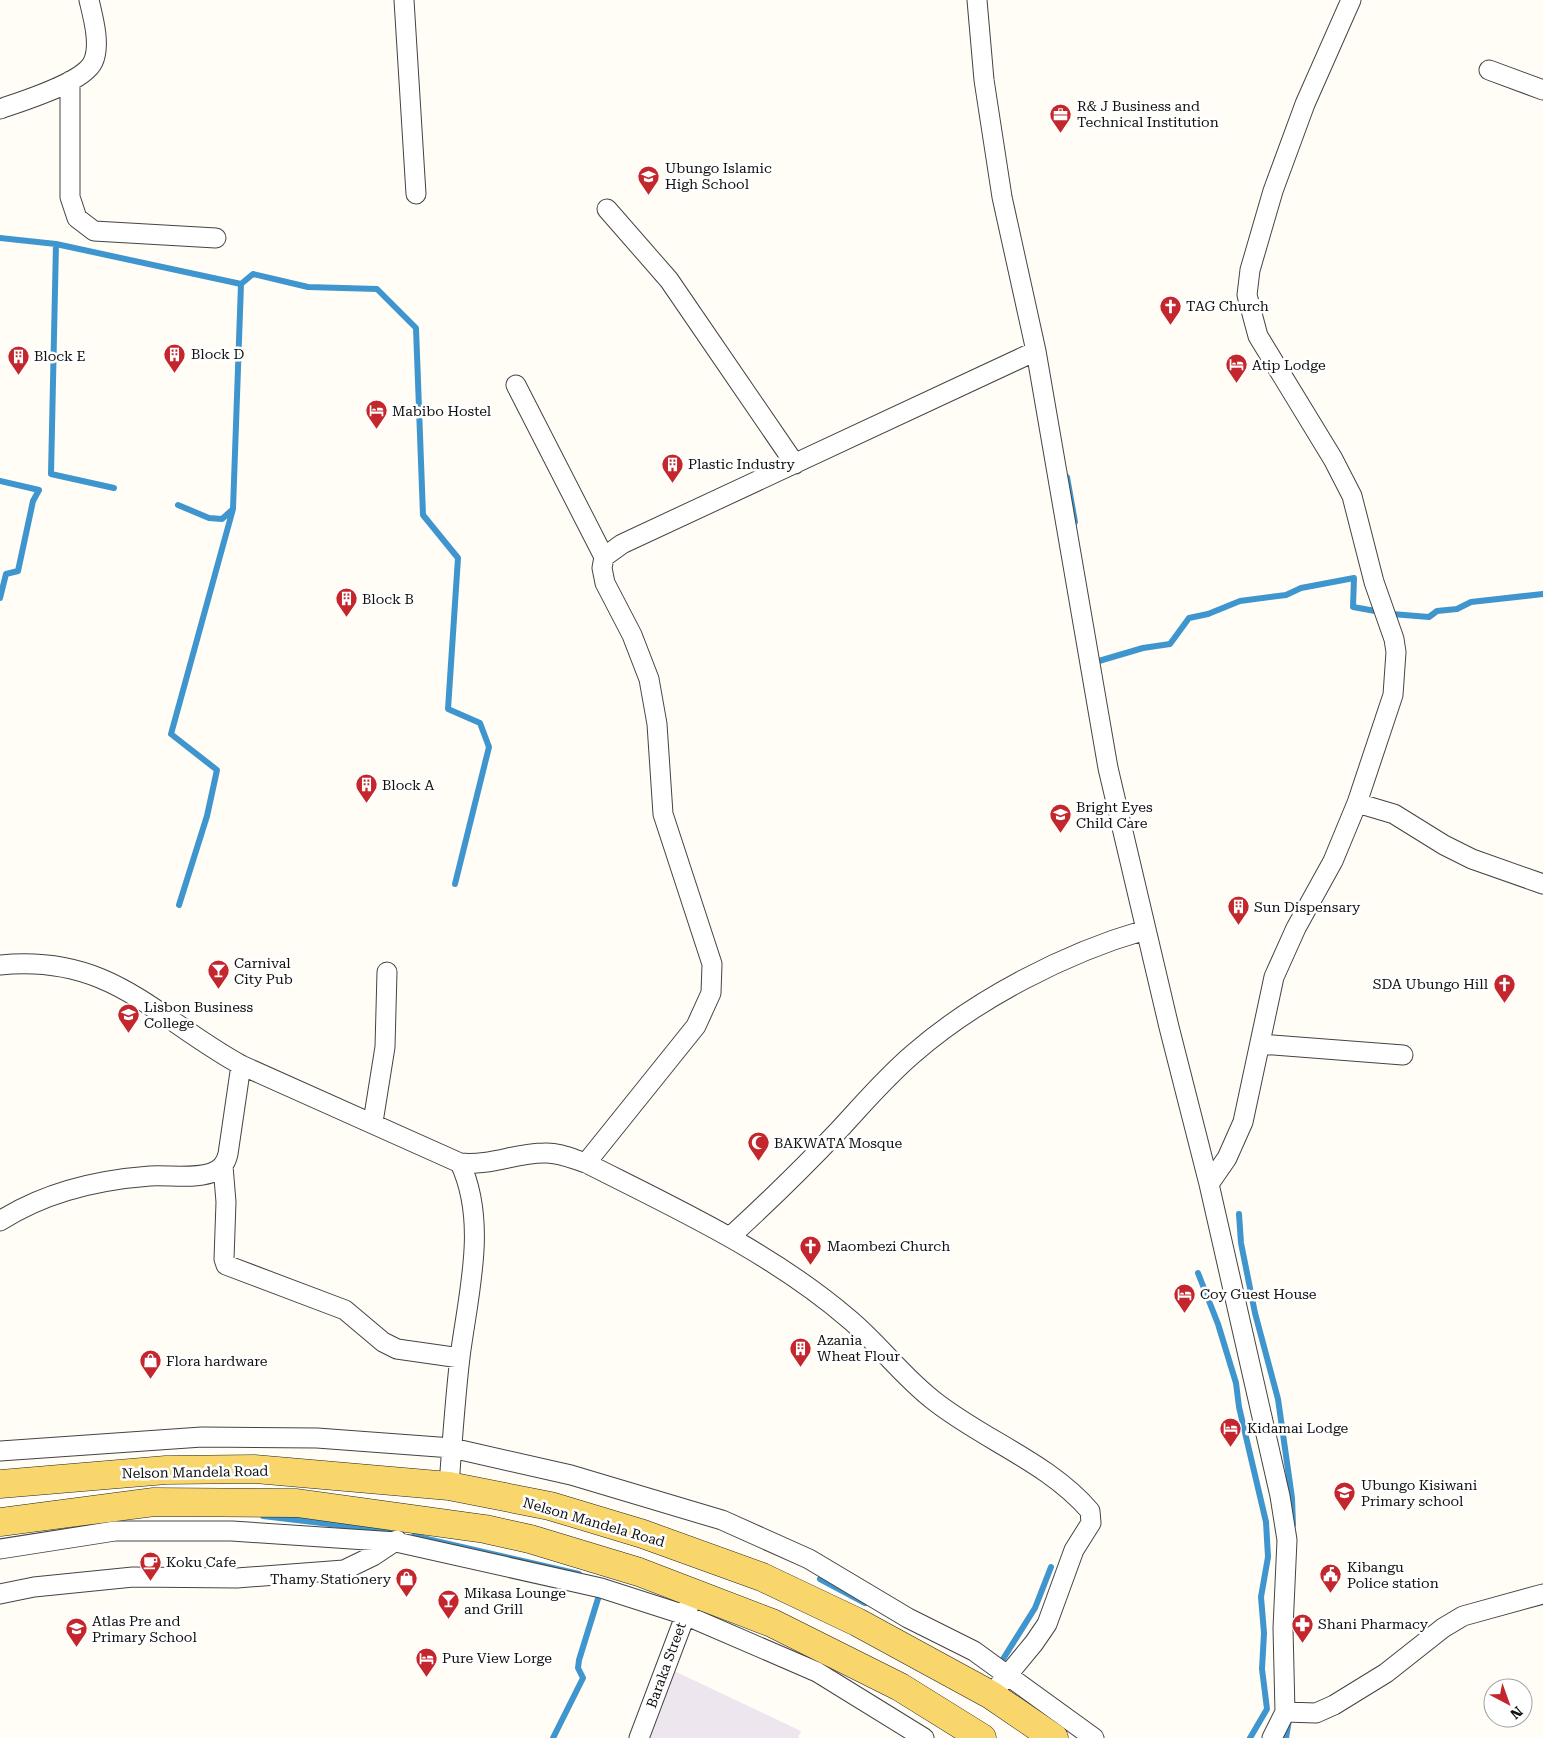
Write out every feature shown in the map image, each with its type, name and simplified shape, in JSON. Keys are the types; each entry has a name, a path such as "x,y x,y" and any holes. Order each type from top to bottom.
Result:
{"main road":[{"name":"Nelson Mandela Road","path":"0,1484 166,1470 254,1469 449,1486 550,1506 643,1534 762,1577 857,1622 991,1694 1054,1738"},
{"path":"0,1522 154,1502 297,1503 400,1530 486,1529 530,1539 639,1572 689,1604 772,1623 900,1687 982,1738"}],"street":[{"path":"0,109 70,81 84,72 93,62 95,34 89,0"},
{"path":"404,0 416,194"},
{"path":"977,0 984,80 1002,197 1036,351 1108,768 1145,930 1210,1184 1280,1496 1287,1540 1283,1628 1285,1712 1272,1738"},
{"path":"1210,1184 1236,1140 1243,1122 1274,977 1296,928 1333,861 1357,803 1393,694 1396,652 1394,639 1374,582 1352,496 1333,459 1258,336 1247,295 1250,270 1273,191 1309,96 1351,0"},
{"path":"1489,70 1543,90"},
{"path":"70,81 70,197 77,218 94,231 216,238"},
{"path":"607,209 668,280 795,464"},
{"path":"604,557 622,544 1036,351"},
{"path":"516,385 604,557 602,568 605,583 632,635 649,679 657,724 663,814 712,964 711,993 696,1026 586,1163"},
{"path":"1357,803 1394,814 1444,845 1472,859 1543,884"},
{"path":"731,1236 831,1138 893,1072 940,1033 1017,983 1062,960 1096,945 1145,930"},
{"path":"0,965 63,966 112,982 145,1000 212,1049 241,1065 373,1122 419,1146 460,1163 486,1164 545,1153 565,1156 586,1163 731,1236 848,1318 900,1372 934,1401 1043,1471 1090,1511 1090,1524 1072,1557 1047,1624 1034,1643 991,1694"},
{"path":"373,1122 385,1047 387,972"},
{"path":"1260,1044 1403,1055"},
{"path":"241,1065 228,1154 223,1166 226,1202 224,1259 226,1265 345,1310 383,1342 396,1349 460,1358"},
{"path":"449,1486 460,1358 473,1265 474,1221 470,1183 460,1163"},
{"path":"0,1221 20,1208 56,1194 129,1178 198,1176 212,1173 223,1166"},
{"path":"0,1451 202,1437 317,1438 452,1448 571,1475 722,1520 809,1559 908,1618 974,1651 1094,1738"},
{"path":"0,1549 115,1531 400,1530"},
{"path":"0,1594 34,1587 133,1576 237,1578 344,1570 400,1530"},
{"path":"1285,1712 1316,1712 1334,1705 1386,1673 1443,1628 1463,1616 1543,1594"},
{"path":"689,1604 817,1672 924,1738"},
{"name":"Baraka Street","path":"639,1738 689,1604"}],"shaded area":[{"path":"670,1669 801,1731 798,1738 645,1738"}],"waterway":[{"path":"0,238 56,244 241,284 253,274 308,287 377,289 416,328 423,515 458,558 448,709 480,723 489,747 455,884"},
{"path":"56,244 51,474 114,488"},
{"path":"179,905 207,816 217,770 171,734 233,509 241,284"},
{"path":"1067,477 1075,522"},
{"path":"0,481 39,490 33,501 18,571 6,574 0,598"},
{"path":"178,505 209,518 222,519 232,510"},
{"path":"1092,663 1143,648 1170,644 1189,618 1208,614 1240,601 1286,595 1301,588 1354,578 1353,607 1392,614 1429,617 1437,611 1457,609 1471,602 1543,594"},
{"path":"1239,1214 1241,1243 1255,1313 1278,1399 1292,1498 1293,1525"},
{"path":"1198,1273 1218,1324 1236,1383 1239,1407 1266,1522 1268,1557 1261,1597 1264,1633 1262,1669 1267,1709 1250,1738"},
{"path":"263,1516 388,1531"},
{"path":"414,1536 579,1574"},
{"path":"998,1667 1035,1608 1051,1567"},
{"path":"820,1579 865,1603"},
{"path":"553,1738 583,1678 578,1668 579,1660 601,1589"},
{"path":"1286,1738 1289,1720"}],"place":[{"name":"R& J Business and Technical Institution","path":"1061,133"},
{"name":"Ubungo Islamic High School","path":"649,195"},
{"name":"TAG Church","path":"1170,325"},
{"name":"Block D","path":"175,373"},
{"name":"Block E","path":"18,375"},
{"name":"Atip Lodge","path":"1236,384"},
{"name":"Mabibo Hostel","path":"376,430"},
{"name":"Plastic Industry","path":"672,483"},
{"name":"Block B","path":"346,618"},
{"name":"Block A","path":"366,804"},
{"name":"Bright Eyes Child Care","path":"1060,834"},
{"name":"Sun Dispensary","path":"1238,926"},
{"name":"Carnival City Pub","path":"218,990"},
{"name":"SDA Ubungo Hill","path":"1504,1003"},
{"name":"Lisbon Business College","path":"128,1034"},
{"name":"BAKWATA Mosque","path":"758,1162"},
{"name":"Maombezi Church","path":"811,1265"},
{"name":"Coy Guest House","path":"1184,1313"},
{"name":"Azania Wheat Flour","path":"801,1367"},
{"name":"Flora hardware","path":"150,1380"},
{"name":"Kidamai Lodge","path":"1231,1447"},
{"name":"Ubungo Kisiwani Primary school","path":"1345,1512"},
{"name":"Koku Cafe","path":"150,1581"},
{"name":"Kibangu Police station","path":"1331,1594"},
{"name":"Thamy Stationery","path":"407,1598"},
{"name":"Mikasa Lounge and Grill","path":"448,1620"},
{"name":"Shani Pharmacy","path":"1302,1643"},
{"name":"Atlas Pre and Primary School","path":"76,1648"},
{"name":"Pure View Lorge","path":"426,1677"}]}
